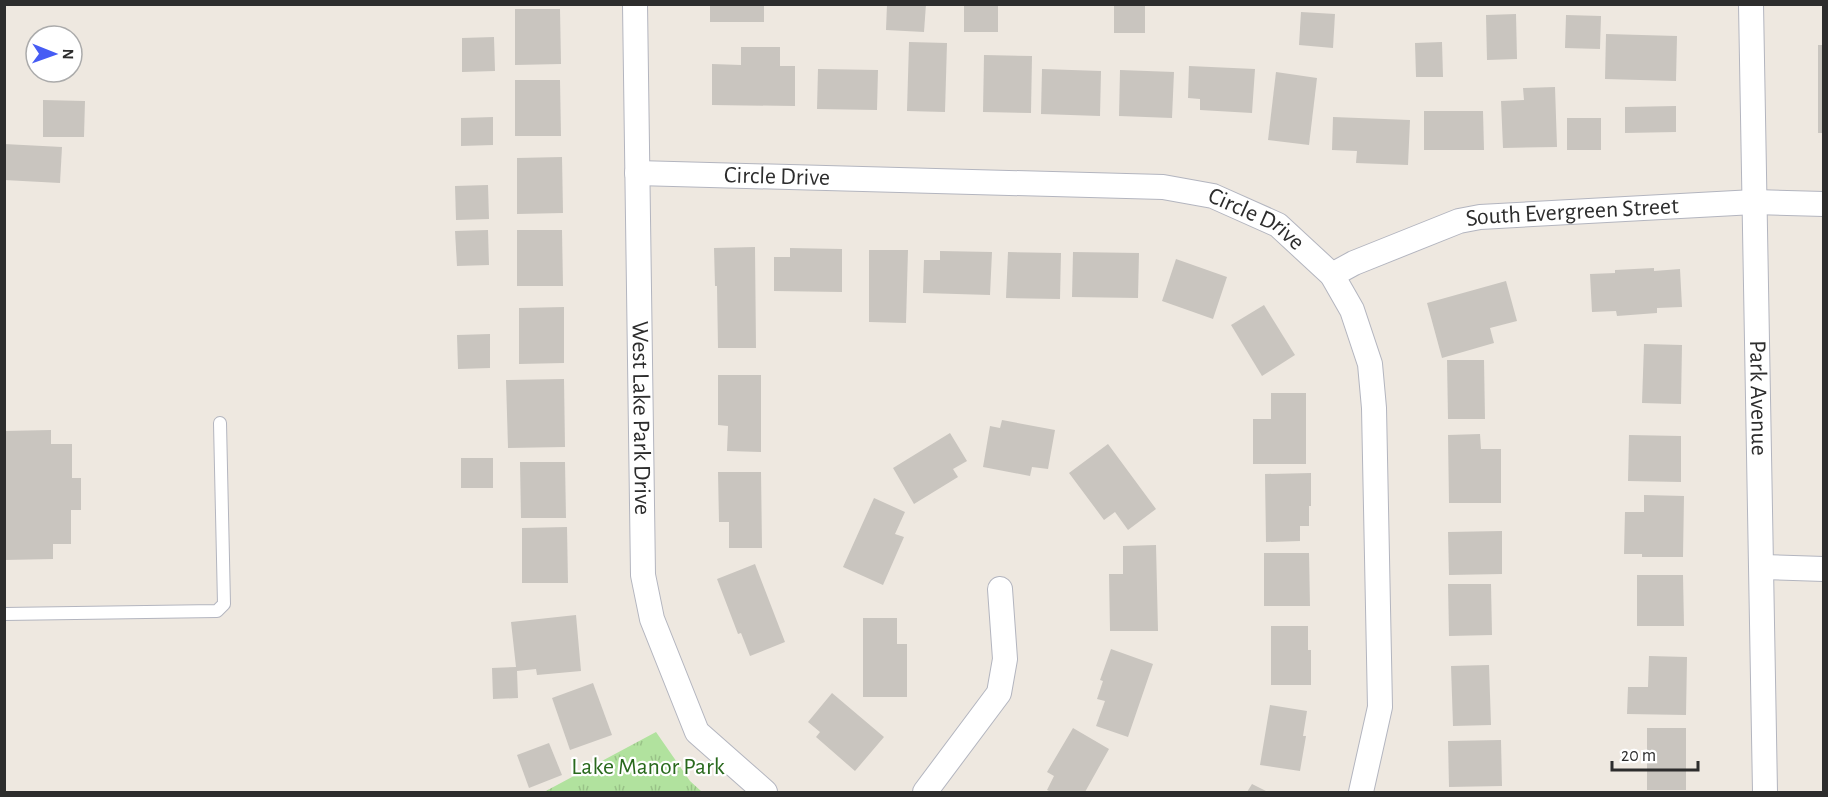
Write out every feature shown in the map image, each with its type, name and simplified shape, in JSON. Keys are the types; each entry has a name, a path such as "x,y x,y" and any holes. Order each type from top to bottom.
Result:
{"street":[{"name":"West Lake Park Drive","path":"635,4 643,575 652,619 697,732 765,792"},
{"name":"Park Avenue","path":"1751,4 1765,792"},
{"name":"Circle Drive","path":"637,173 1163,187 1213,196 1278,225 1332,275 1352,310 1370,364 1374,408 1380,707 1361,792"},
{"name":"South Evergreen Street","path":"1332,275 1354,263 1459,221 1480,217 1754,202 1824,204"},
{"path":"1762,567 1824,569"},
{"path":"925,792 999,693 1005,659 1000,589"}],"lane":[{"path":"4,614 217,611 224,604 220,423"}],"green space":[{"name":"Lake Manor Park","path":"656,732 690,781 702,792 544,792"}],"building":[{"path":"710,4 764,4 764,22 710,22"},
{"path":"887,4 926,4 924,32 886,30"},
{"path":"964,4 998,4 998,32 964,32"},
{"path":"1114,4 1145,4 1145,33 1114,33"},
{"path":"515,9 560,9 561,64 515,65"},
{"path":"1301,12 1335,14 1333,48 1299,45"},
{"path":"1516,14 1517,59 1487,60 1486,15"},
{"path":"1566,15 1601,16 1600,49 1565,48"},
{"path":"1606,34 1677,36 1676,81 1605,79"},
{"path":"494,37 495,71 462,72 462,38"},
{"path":"909,42 947,43 945,112 907,111"},
{"path":"1442,42 1443,77 1416,77 1415,43"},
{"path":"1818,45 1824,45 1824,133 1818,133"},
{"path":"741,47 780,47 780,66 795,66 795,106 712,105 712,64 741,65"},
{"path":"984,55 1032,56 1031,113 983,112"},
{"path":"1189,66 1255,69 1252,113 1200,110 1200,99 1188,98"},
{"path":"818,69 878,70 877,110 817,109"},
{"path":"1042,69 1101,71 1100,116 1041,114"},
{"path":"1120,70 1174,72 1172,118 1119,116"},
{"path":"1276,72 1317,78 1309,145 1268,140"},
{"path":"515,80 560,80 561,136 515,136"},
{"path":"1555,87 1557,147 1503,148 1501,101 1524,100 1523,88"},
{"path":"43,100 85,101 84,137 43,137"},
{"path":"1676,106 1676,132 1625,133 1625,107"},
{"path":"1424,111 1483,111 1484,150 1424,150"},
{"path":"493,117 493,145 461,146 461,118"},
{"path":"1333,117 1410,120 1408,165 1356,163 1357,151 1332,150"},
{"path":"1567,118 1601,118 1601,150 1567,150"},
{"path":"4,144 62,147 60,183 4,180"},
{"path":"562,157 563,213 517,214 517,158"},
{"path":"488,185 489,219 456,220 455,186"},
{"path":"488,230 489,265 457,266 455,231"},
{"path":"517,230 562,230 563,286 517,286"},
{"path":"755,247 756,348 718,348 714,248"},
{"path":"790,248 842,249 842,292 774,291 774,257 790,257"},
{"path":"869,250 908,250 906,323 869,322"},
{"path":"940,251 992,252 990,295 923,293 924,260 940,260"},
{"path":"1008,252 1061,253 1060,299 1006,298"},
{"path":"1073,252 1139,253 1138,298 1072,297"},
{"path":"1176,259 1227,277 1213,319 1162,301"},
{"path":"1654,268 1654,271 1680,269 1682,307 1657,308 1657,313 1617,316 1616,311 1592,312 1590,274"},
{"path":"1506,281 1517,321 1490,328 1494,343 1442,358 1427,303"},
{"path":"1264,305 1295,355 1262,376 1231,325"},
{"path":"564,307 564,363 519,364 519,308"},
{"path":"490,334 490,368 458,369 457,335"},
{"path":"1644,344 1682,345 1681,404 1642,403"},
{"path":"1447,360 1484,360 1485,419 1448,419"},
{"path":"718,375 761,375 761,452 727,451 728,426 718,425"},
{"path":"564,379 565,447 508,448 506,380"},
{"path":"1271,393 1306,393 1306,464 1253,464 1253,419 1271,419"},
{"path":"1002,420 1055,430 1048,469 1032,467 1030,476 983,467 990,426 1000,428"},
{"path":"51,430 51,444 72,444 72,478 81,478 81,510 71,510 71,544 53,544 53,559 4,560 4,431"},
{"path":"950,433 967,461 953,469 958,477 914,504 893,468"},
{"path":"1480,434 1481,449 1501,449 1501,503 1449,503 1448,435"},
{"path":"1629,435 1681,436 1681,482 1628,481"},
{"path":"1108,444 1156,509 1128,530 1115,512 1104,520 1069,473"},
{"path":"461,458 493,458 493,488 461,488"},
{"path":"520,462 565,462 566,518 521,518"},
{"path":"718,472 761,472 762,548 729,548 729,522 719,522"},
{"path":"1311,473 1309,526 1300,526 1300,541 1266,542 1265,474"},
{"path":"1644,495 1684,496 1683,557 1642,557 1642,554 1624,554 1625,512 1644,512"},
{"path":"874,498 905,512 895,534 904,537 883,585 843,567"},
{"path":"567,527 568,583 522,583 522,528"},
{"path":"1502,531 1502,574 1449,575 1448,532"},
{"path":"1156,545 1158,631 1110,631 1109,574 1123,574 1123,546"},
{"path":"1264,553 1309,553 1310,606 1264,606"},
{"path":"755,564 785,642 750,656 741,633 738,634 717,579"},
{"path":"1637,575 1683,575 1684,626 1637,626"},
{"path":"1448,584 1491,584 1492,635 1449,636"},
{"path":"576,615 581,671 537,675 536,669 517,671 518,698 493,699 492,668 516,667 511,622"},
{"path":"863,618 897,618 897,644 907,644 907,697 863,697"},
{"path":"1271,626 1308,626 1311,685 1271,685"},
{"path":"1111,649 1153,664 1128,737 1096,726 1105,701 1097,699 1103,681 1100,680"},
{"path":"1649,656 1687,657 1686,715 1627,714 1628,687 1648,687"},
{"path":"1489,665 1491,725 1453,726 1451,666"},
{"path":"593,683 612,735 570,750 552,698"},
{"path":"832,693 884,737 855,771 816,737 820,732 808,722"},
{"path":"1270,705 1307,711 1303,736 1306,736 1300,771 1260,765"},
{"path":"1073,728 1109,749 1085,792 1051,792 1047,790 1054,776 1047,772"},
{"path":"1647,728 1686,728 1686,790 1647,790"},
{"path":"1501,740 1502,786 1449,787 1448,741"},
{"path":"549,743 562,775 529,788 517,755"},
{"path":"1252,784 1268,792 1247,792"}]}
